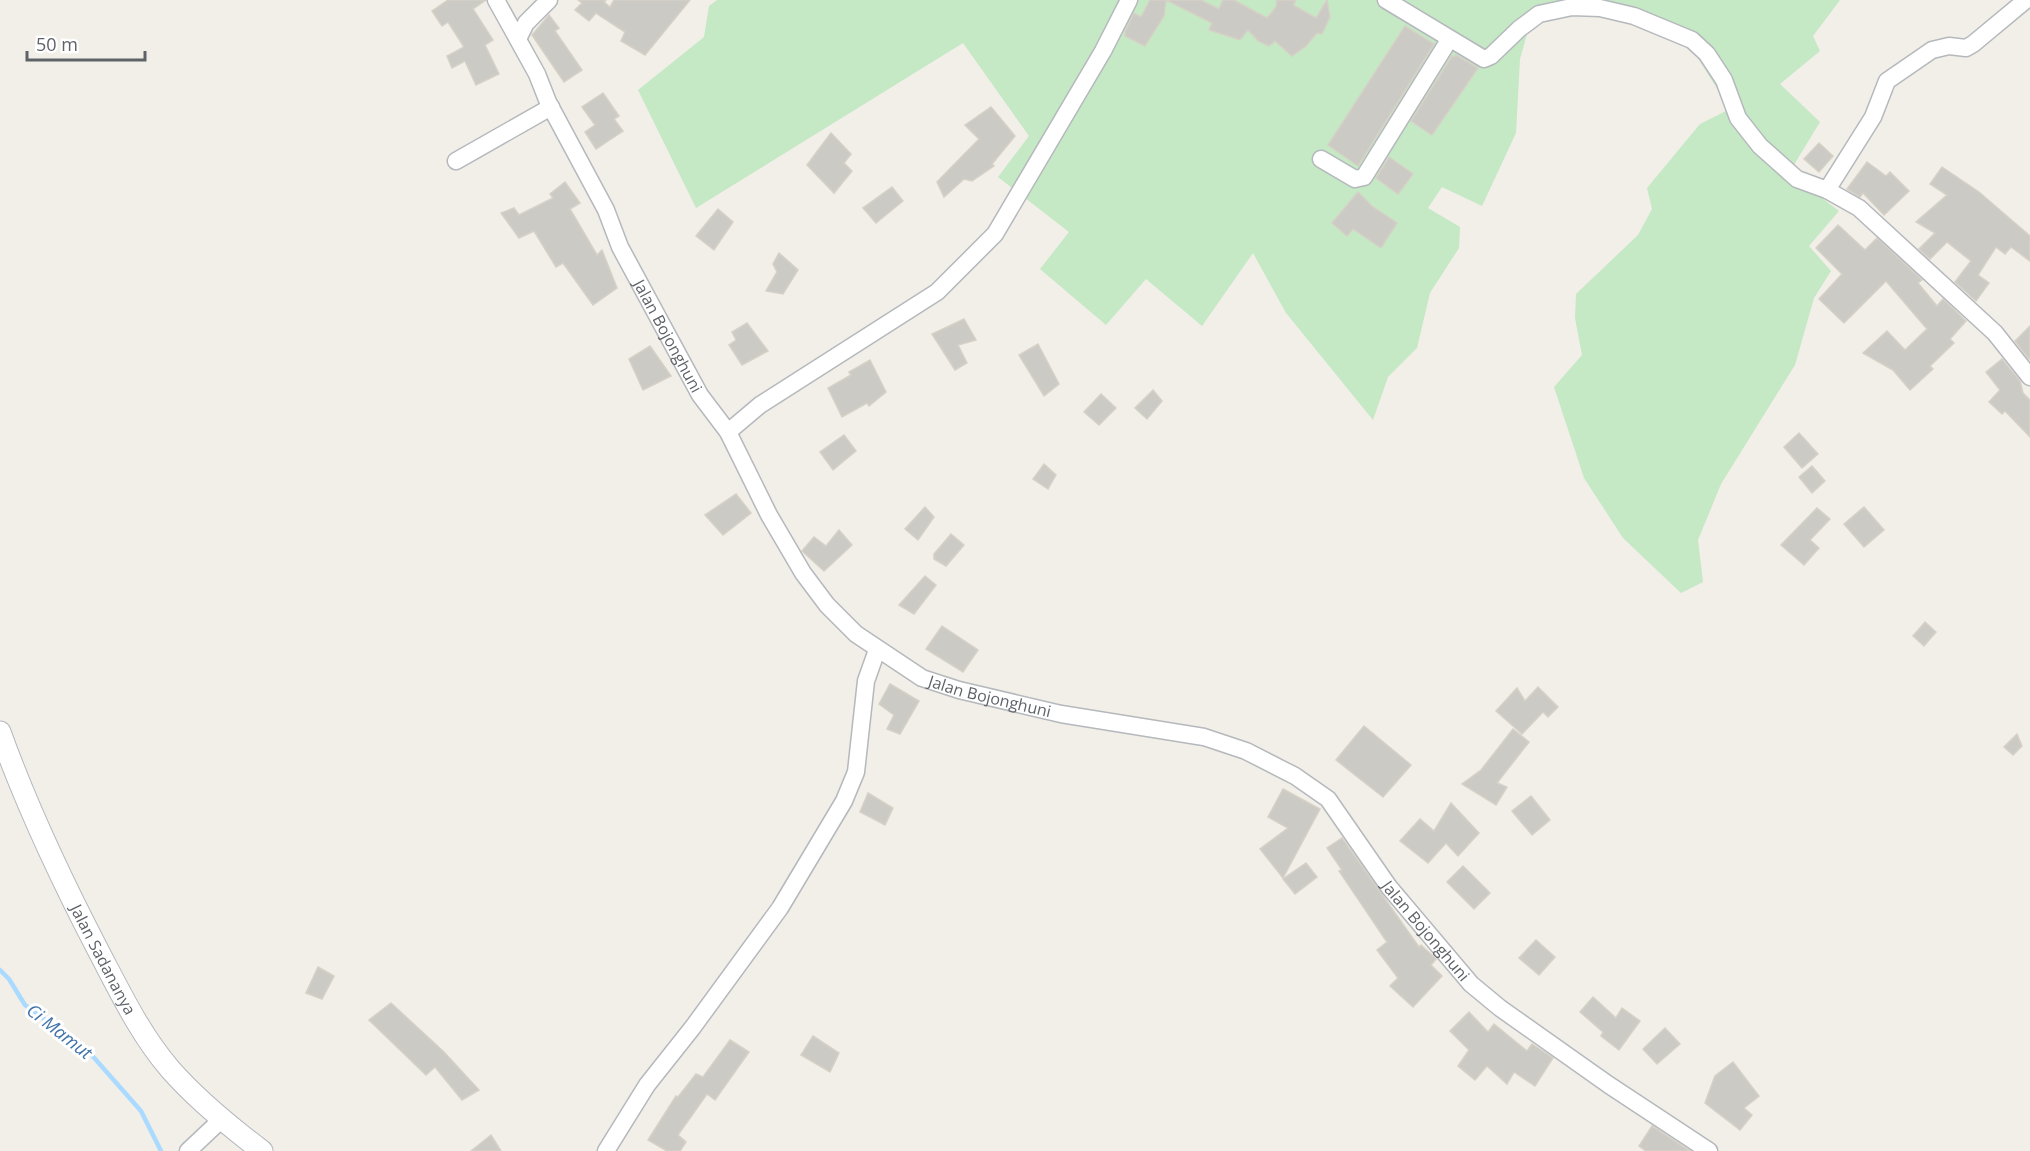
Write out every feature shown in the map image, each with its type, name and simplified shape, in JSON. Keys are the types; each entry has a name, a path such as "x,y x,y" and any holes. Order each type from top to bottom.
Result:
{"street":[{"name":"Jalan Bojonghuni","path":"496,0 537,74 551,107 606,210 620,247 700,395 728,432 769,515 803,573 827,605 877,650 922,678 959,690 1061,714 1204,737 1246,751 1295,776 1328,799 1389,887 1471,984 1500,1008 1609,1085 1709,1151"},
{"path":"518,39 526,23 549,0"},
{"path":"728,432 777,394 937,292 995,234 1103,51 1129,0"},
{"path":"1386,0 1484,59 1491,56 1519,29 1539,14 1572,7 1600,8 1634,16 1692,40 1707,54 1724,80 1738,118 1760,146 1797,179 1827,190 1859,208 1995,333 2030,377"},
{"path":"1827,190 1873,117 1887,81 1932,50 1949,46 1969,46 2026,0"},
{"path":"1321,159 1354,179 1364,177 1449,40"},
{"path":"456,161 551,107"},
{"path":"606,1151 647,1084 693,1027 775,916 811,860 844,801 856,772 866,681 877,650"},
{"name":"Jalan Sadananya","path":"0,732 16,778 71,900 142,1030 169,1067 222,1119 262,1151"},
{"path":"188,1151 222,1119"}],"green space":[{"path":"717,0 1840,0 1813,36 1820,51 1780,84 1820,122 1789,173 1839,211 1809,246 1831,271 1814,298 1795,365 1721,484 1698,540 1703,582 1681,593 1623,538 1584,478 1554,387 1582,355 1575,318 1576,294 1638,235 1652,209 1647,188 1700,124 1730,109 1678,27 1602,5 1533,13 1520,59 1516,133 1482,206 1442,187 1428,208 1460,227 1459,248 1430,293 1417,348 1388,377 1373,420 1286,313 1253,253 1202,326 1146,279 1106,325 1040,269 1069,232 998,177 1029,136 963,43 696,208 638,90 704,37 709,6"}],"building":[{"path":"448,0 486,0 473,9 493,40 485,45 499,74 476,85 465,61 452,68 447,56 464,47 448,22 442,26 432,11"},
{"path":"578,0 606,0 604,2 610,7 614,0 690,0 645,55 621,41 625,32 596,13 589,21 575,10 582,3"},
{"path":"1150,0 1166,0 1164,16 1145,46 1125,36 1125,32 1134,13 1141,17"},
{"path":"1166,0 1201,0 1219,9 1223,0 1234,0 1267,18 1276,7 1277,0 1296,0 1293,5 1316,18 1327,0 1330,17 1322,34 1317,33 1306,46 1292,56 1275,41 1269,46 1258,41 1248,30 1240,40 1209,30 1212,23"},
{"path":"549,15 559,28 555,31 582,70 564,82 532,35"},
{"path":"1405,26 1434,44 1358,166 1328,145"},
{"path":"1456,55 1478,68 1432,135 1411,121 1452,56"},
{"path":"603,93 619,116 614,119 623,131 596,149 585,132 595,125 582,107"},
{"path":"991,107 1015,136 992,164 994,166 972,181 964,179 944,197 937,182 979,139 965,125"},
{"path":"831,133 851,154 844,163 852,171 834,193 807,165"},
{"path":"1819,143 1833,156 1819,172 1804,159"},
{"path":"1389,157 1413,174 1398,194 1376,178"},
{"path":"1867,162 1886,176 1890,172 1909,191 1884,215 1863,193 1860,197 1847,189"},
{"path":"1942,167 1979,192 2030,236 2030,261 2011,247 2005,254 1996,247 1978,275 1989,283 1976,301 1955,282 1971,261 1947,242 1930,259 1919,249 1935,233 1916,222 1947,195 1930,184"},
{"path":"565,182 580,203 570,209 597,255 602,250 617,288 593,305 563,263 556,267 534,231 519,238 501,213 514,208 519,215 553,198 550,194"},
{"path":"892,187 903,201 876,223 863,208"},
{"path":"1358,192 1372,206 1397,223 1381,248 1353,229 1347,236 1332,223"},
{"path":"718,209 733,222 714,250 696,236"},
{"path":"1838,225 1865,250 1877,238 1922,280 1918,283 1937,306 1943,299 1966,321 1950,339 1954,343 1930,366 1933,369 1910,390 1893,370 1863,353 1887,331 1905,350 1927,329 1886,281 1844,323 1819,299 1842,274 1816,248"},
{"path":"779,253 798,270 783,294 766,291 777,272 773,264"},
{"path":"964,319 976,340 958,345 967,363 955,370 932,334"},
{"path":"747,323 768,351 742,365 729,345 736,340 732,332"},
{"path":"2030,326 2030,357 2029,359 2015,341"},
{"path":"1038,344 1059,384 1044,396 1019,355"},
{"path":"650,346 671,376 643,390 629,359"},
{"path":"2002,359 2020,381 2023,393 2030,400 2030,437 2005,411 2002,414 1989,402 2000,390 1986,372"},
{"path":"870,360 886,392 869,406 867,403 842,417 828,388 851,375 849,372"},
{"path":"1153,390 1162,401 1147,419 1135,408"},
{"path":"1101,394 1116,408 1099,425 1084,412"},
{"path":"1799,433 1818,454 1802,468 1784,447"},
{"path":"844,435 856,451 833,470 820,452"},
{"path":"1044,464 1056,475 1048,489 1033,479"},
{"path":"1812,466 1825,481 1812,493 1799,477"},
{"path":"736,494 751,513 723,535 705,515"},
{"path":"925,507 934,517 918,540 905,529"},
{"path":"1864,507 1884,530 1864,547 1844,524"},
{"path":"1817,508 1830,519 1810,540 1819,548 1804,565 1781,545"},
{"path":"839,530 852,545 824,571 802,551 814,537 826,546"},
{"path":"951,534 964,545 946,566 934,559 934,554"},
{"path":"925,576 936,585 914,614 899,605"},
{"path":"1925,622 1936,632 1924,646 1913,636"},
{"path":"942,626 978,650 963,672 926,649"},
{"path":"890,684 919,701 900,734 887,729 894,715 879,704"},
{"path":"1538,687 1558,707 1548,717 1543,712 1522,734 1496,711 1517,688 1525,701"},
{"path":"1364,726 1411,765 1383,797 1336,760"},
{"path":"1513,729 1529,742 1497,783 1507,787 1496,805 1462,784 1481,770"},
{"path":"2017,734 2022,746 2013,755 2004,747"},
{"path":"1283,789 1320,809 1283,878 1260,849 1288,828 1268,817"},
{"path":"868,793 893,808 885,825 860,812"},
{"path":"1531,796 1550,820 1532,835 1512,811"},
{"path":"1451,803 1479,833 1458,856 1446,843 1428,863 1400,841 1420,819 1434,831"},
{"path":"1342,838 1419,947 1421,945 1436,959 1431,965 1442,976 1413,1007 1390,986 1398,978 1377,950 1387,942 1339,871 1342,870 1327,848"},
{"path":"1306,863 1317,877 1295,894 1283,879"},
{"path":"1463,866 1490,893 1474,909 1447,882"},
{"path":"1536,940 1555,957 1539,975 1519,958"},
{"path":"318,967 334,976 322,999 306,993"},
{"path":"1593,997 1616,1018 1622,1008 1640,1021 1619,1050 1601,1036 1603,1032 1580,1012"},
{"path":"391,1003 444,1052 479,1090 462,1100 435,1067 426,1075 369,1020"},
{"path":"1469,1012 1488,1032 1494,1024 1527,1051 1532,1044 1553,1058 1535,1086 1514,1072 1507,1084 1487,1066 1475,1080 1458,1066 1469,1050 1450,1031"},
{"path":"1665,1028 1680,1044 1657,1064 1643,1049"},
{"path":"813,1036 839,1053 830,1072 801,1055"},
{"path":"730,1040 749,1052 715,1100 707,1094 678,1135 686,1142 680,1151 667,1151 648,1140 676,1096 678,1097 696,1074 703,1077"},
{"path":"1733,1062 1759,1096 1744,1108 1752,1115 1740,1130 1705,1103 1715,1076"},
{"path":"1652,1126 1690,1151 1646,1151 1639,1146"},
{"path":"491,1135 501,1151 471,1151"}],"waterway":[{"name":"Ci Mamut","path":"0,970 9,979 25,1005 89,1052 141,1111 161,1151"}]}
